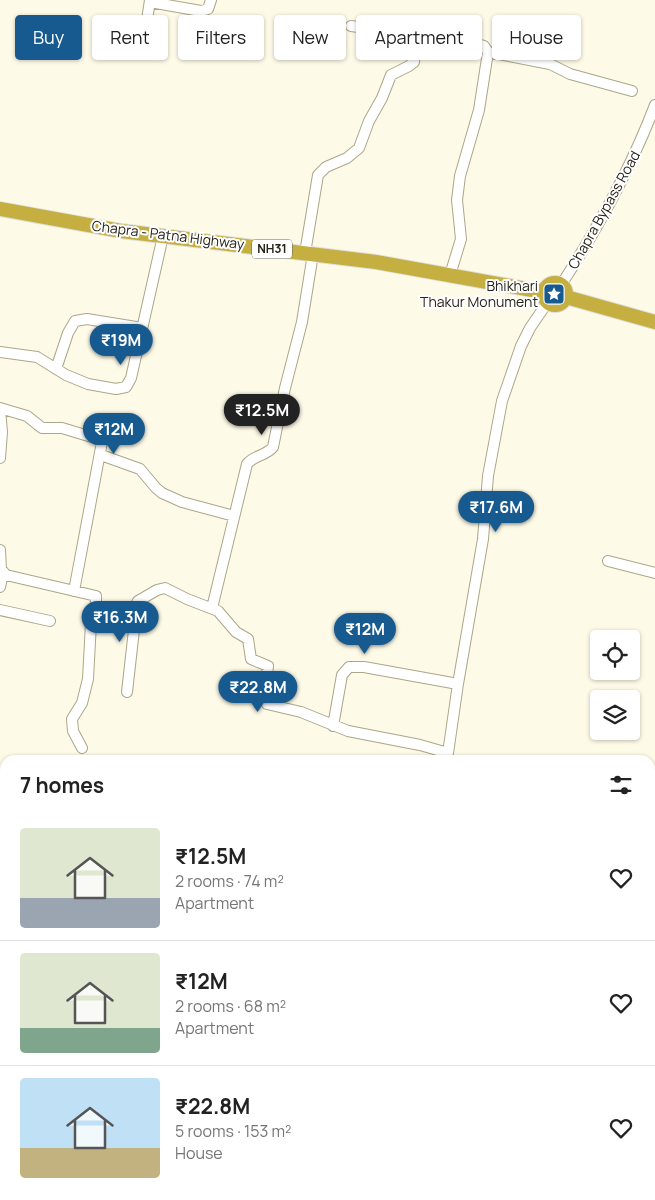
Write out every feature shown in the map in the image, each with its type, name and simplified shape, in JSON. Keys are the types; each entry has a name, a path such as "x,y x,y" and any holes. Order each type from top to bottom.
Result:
{"highway":[{"name":"Chapra - Patna Highway","path":"0,208 120,231 309,253 450,275 545,298"},
{"path":"564,291 562,303 557,306 545,298 547,286 552,283 564,291 655,322"}],"street":[{"path":"148,15 150,1 205,11 208,9 211,0"},
{"path":"351,26 356,27"},
{"path":"450,275 461,239 457,200 460,176 479,110 488,52 482,45"},
{"path":"488,52 550,64 570,74 632,91"},
{"path":"212,608 247,464 250,459 268,452 273,447 284,388 302,322 318,175 326,167 347,158 359,148 369,121 382,98 391,75 409,66 414,60"},
{"name":"Chapra Bypass Road","path":"564,291 630,164 655,105"},
{"path":"0,352 37,357 56,369 88,384 116,389 126,387 131,378 163,236"},
{"path":"447,755 483,539 488,476 502,401 521,346 545,298"},
{"path":"56,369 68,333 75,321 87,319 142,328"},
{"path":"0,458 2,432 0,409 26,416 42,428 62,428 99,439 102,445 101,455 74,591"},
{"path":"101,455 140,469 162,493 182,502 234,516"},
{"path":"0,550 3,572 0,587"},
{"path":"608,561 655,573"},
{"path":"3,572 10,577 29,582 94,594 97,598 91,623 90,662 87,685 82,703 72,719 73,731 82,748"},
{"path":"127,692 136,625 132,615 138,601 160,588 169,589 187,599 212,608 221,614 236,632 248,639 251,659 268,666 265,693 267,704 300,712 333,726 443,755"},
{"path":"96,608 132,615"},
{"path":"0,610 50,621"},
{"path":"333,726 342,675 349,667 364,667 458,684"}],"place":[{"name":"Bhikhari Thakur Monument","path":"554,294"}]}
